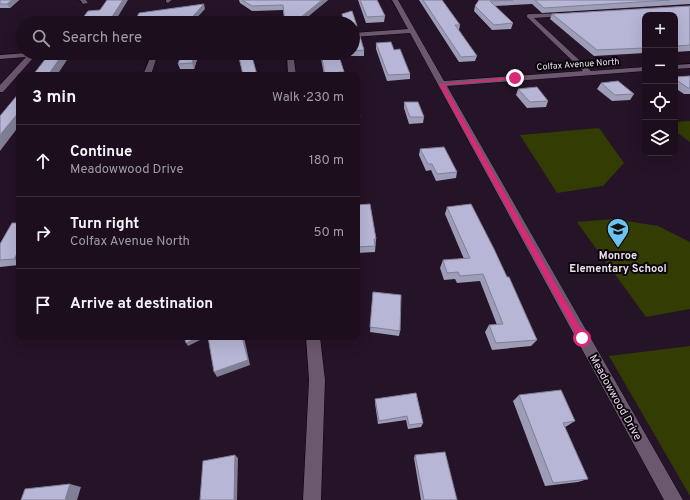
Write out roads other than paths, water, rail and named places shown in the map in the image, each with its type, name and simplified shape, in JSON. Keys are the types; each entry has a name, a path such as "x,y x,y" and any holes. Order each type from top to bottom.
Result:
{"street":[{"name":"Meadowwood Drive","path":"395,0 674,500"},
{"path":"575,14 529,16 589,73"},
{"path":"360,35 412,31"},
{"path":"0,57 16,56"},
{"path":"16,72 27,60"},
{"path":"148,72 153,60"},
{"path":"291,60 292,72"},
{"path":"678,67 690,66"},
{"name":"Colfax Avenue North","path":"442,84 642,69"},
{"path":"0,90 16,72"},
{"path":"312,500 317,380 314,340"}],"place":[{"name":"Monroe Elementary School","path":"618,248"}]}
